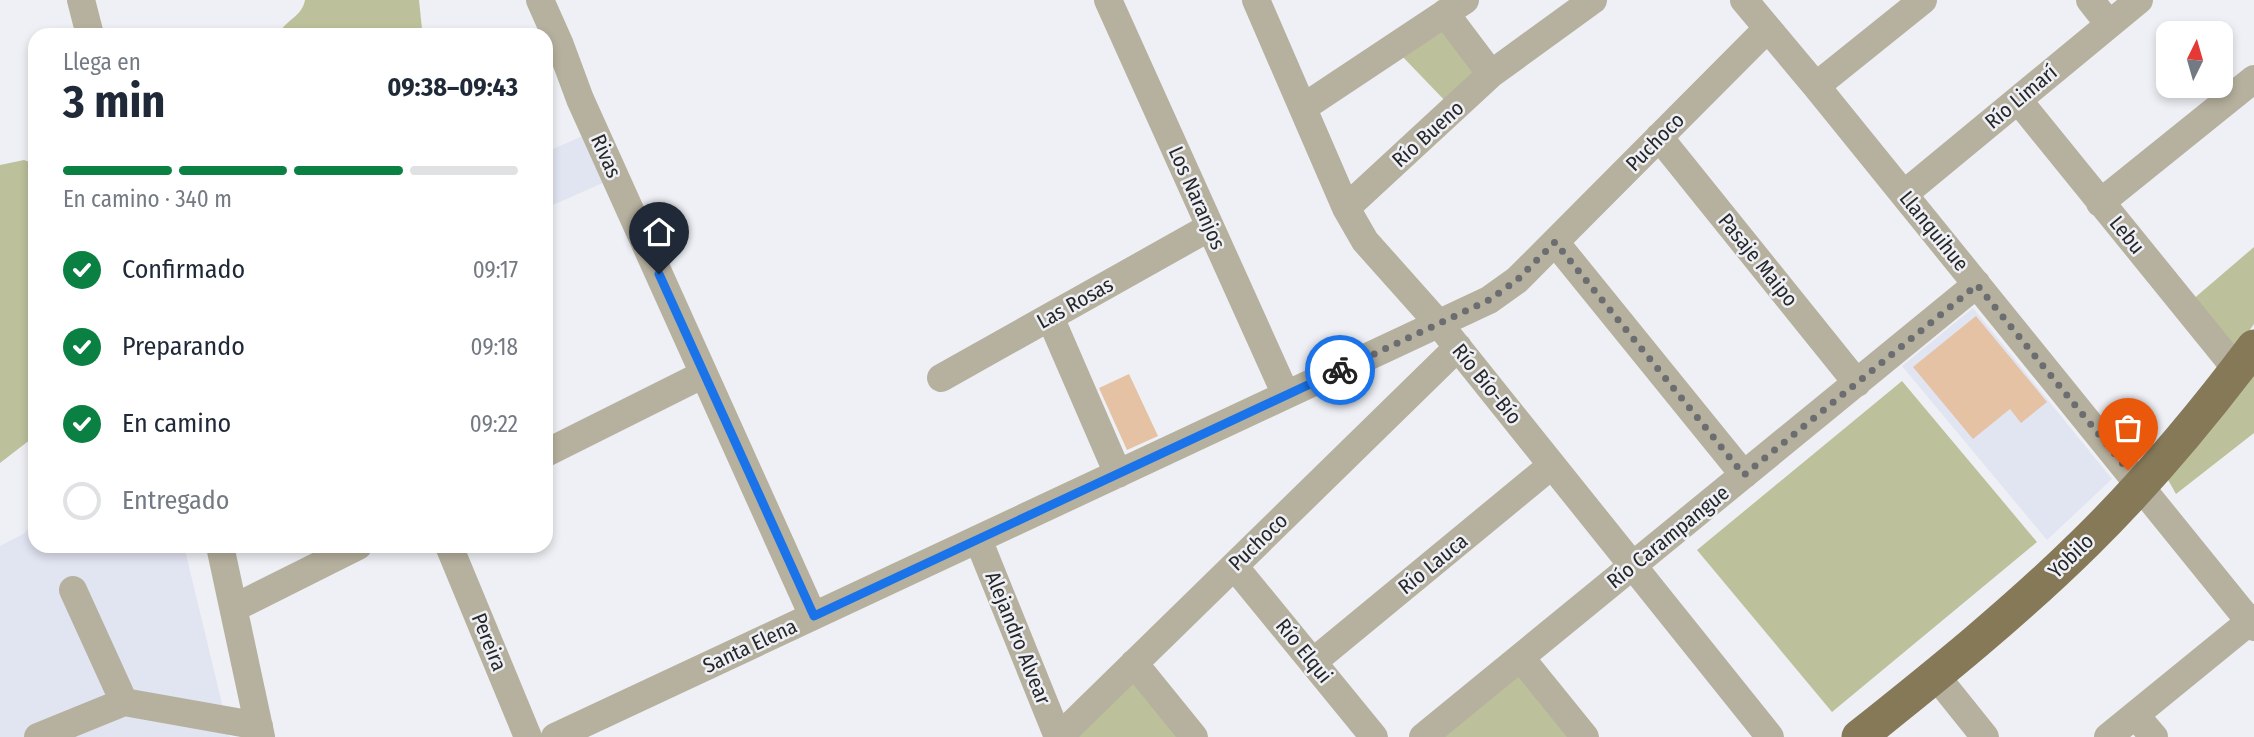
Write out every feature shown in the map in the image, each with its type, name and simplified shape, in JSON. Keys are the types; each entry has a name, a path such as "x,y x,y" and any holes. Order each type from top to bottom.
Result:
{"main road":[{"name":"Yobilo","path":"1860,737 1936,676 2052,574 2140,485 2245,359"}],"street":[{"path":"81,0 88,28"},
{"name":"Rivas","path":"540,0 551,28"},
{"name":"Los Naranjos","path":"1108,0 1286,395"},
{"name":"Río Bueno","path":"1346,208 1500,66 1593,0"},
{"name":"Llanquihue","path":"1744,0 2253,622"},
{"path":"1816,86 1923,0"},
{"path":"2090,0 2109,24"},
{"name":"Río Limarí","path":"1904,194 2139,0"},
{"name":"Río Bío-Bío","path":"1262,2 1356,228 1378,257 1458,347 1770,737"},
{"path":"1304,107 1455,7 1500,66"},
{"name":"Puchoco","path":"1439,324 1504,291 1768,29"},
{"name":"Rivas","path":"553,32 580,99 814,616"},
{"path":"2101,203 2254,79"},
{"name":"Lebu","path":"2018,100 2101,203 2245,359"},
{"name":"Pasaje Maipo","path":"1659,137 1857,383"},
{"name":"Las Rosas","path":"941,378 1210,228"},
{"path":"1555,242 1744,475"},
{"name":"Río Carampangue","path":"1423,737 1977,285"},
{"path":"1050,317 1118,474"},
{"name":"Santa Elena","path":"555,737 611,725 814,616 1439,324"},
{"name":"Puchoco","path":"1058,737 1458,347"},
{"path":"553,450 704,374"},
{"name":"Río Lauca","path":"1313,662 1552,465"},
{"name":"Alejandro Alvear","path":"978,539 1058,737"},
{"path":"38,737 124,702 260,732 222,553"},
{"path":"234,608 344,553"},
{"name":"Pereira","path":"452,553 528,737"},
{"name":"Río Elqui","path":"1234,566 1374,737"},
{"path":"73,590 124,702"},
{"path":"2108,737 2253,622"},
{"path":"1521,658 1585,737"},
{"path":"1134,663 1194,737"},
{"path":"1936,676 1985,737"},
{"path":"2135,715 2154,737"}],"shaded area":[{"path":"585,135 605,182 553,205 553,149"},
{"path":"1973,308 2112,479 2047,540 1902,366"},
{"path":"28,528 28,553 186,553 230,737 0,737 0,546 25,533"}],"green space":[{"path":"305,0 419,0 422,28 283,28"},
{"path":"1440,22 1482,75 1451,107 1400,54"},
{"path":"28,161 28,441 0,463 0,165"},
{"path":"2254,247 2254,324 2232,355 2191,301"},
{"path":"2254,368 2254,433 2176,494 2167,478"},
{"path":"1902,381 2037,542 1832,712 1697,550"},
{"path":"1520,670 1576,737 1439,737"},
{"path":"1135,676 1181,737 1076,737"}],"building":[{"path":"1976,316 2047,402 2021,423 2010,409 1973,439 1913,367"},
{"path":"1129,374 1158,436 1127,450 1099,388"}],"way so far":[{"path":"1340,370 1489,300 1517,280 1555,242 1744,475 1977,285 2128,470"}],"route":[{"path":"659,274 814,616 1340,370"}]}
